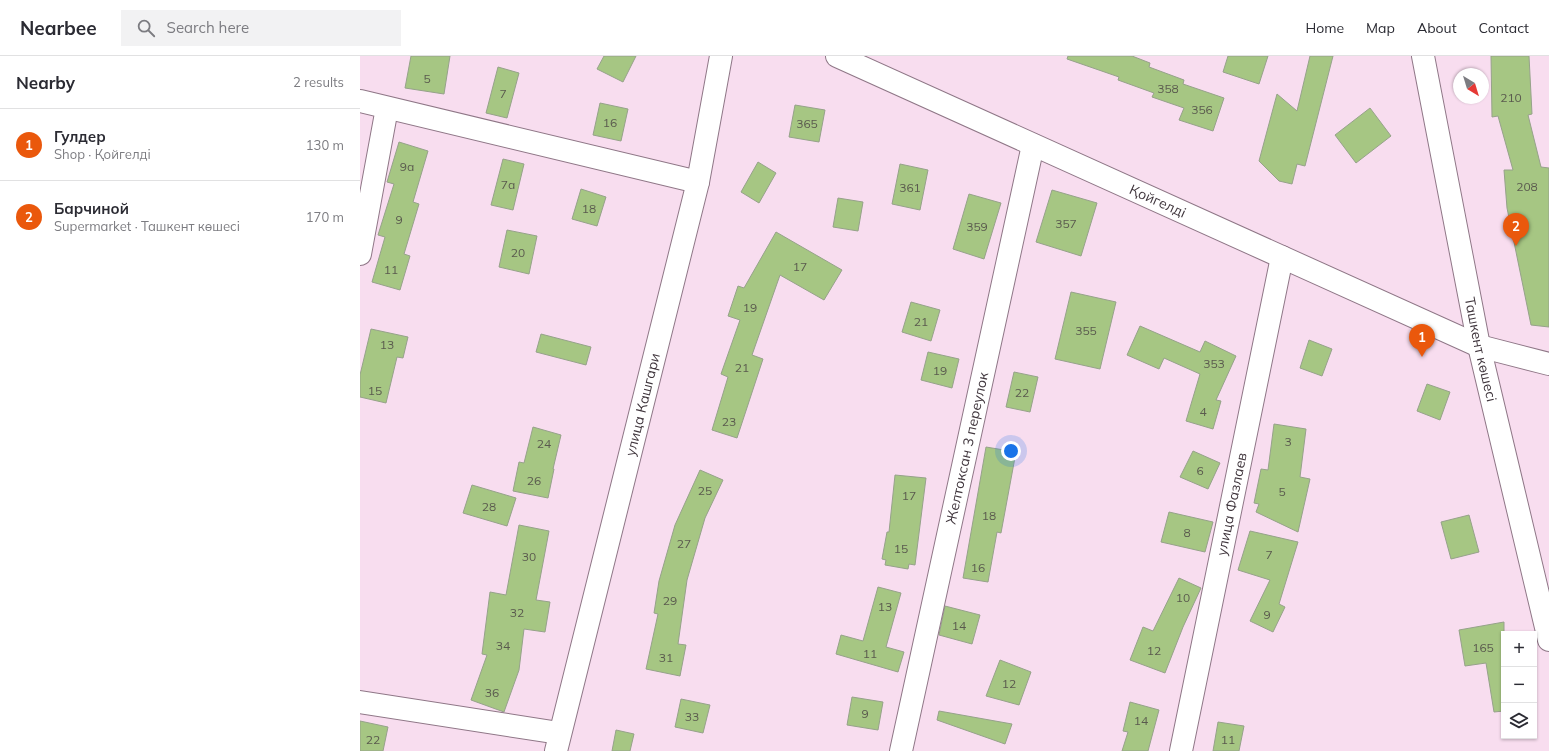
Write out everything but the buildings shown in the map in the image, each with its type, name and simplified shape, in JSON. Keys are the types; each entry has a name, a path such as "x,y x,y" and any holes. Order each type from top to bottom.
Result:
{"street":[{"name":"улица Кашгари","path":"558,742 698,182 721,56"},
{"name":"Қойгелді","path":"837,56 1479,346 1549,364"},
{"name":"Ташкент көшесі","path":"1423,56 1479,346 1539,605 1549,640"},
{"path":"360,101 698,182"},
{"path":"360,254 387,108"},
{"name":"Желтоксан 3 переулок","path":"901,751 1033,144"},
{"name":"улица Фазлаев","path":"1181,751 1282,257"},
{"path":"360,702 558,742"}],"place":[{"name":"Барчиной","path":"1516,246"},
{"name":"Гулдер","path":"1422,357"}]}
